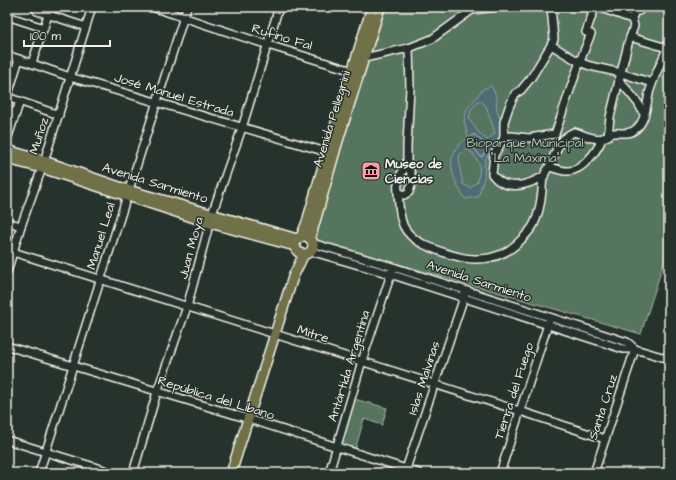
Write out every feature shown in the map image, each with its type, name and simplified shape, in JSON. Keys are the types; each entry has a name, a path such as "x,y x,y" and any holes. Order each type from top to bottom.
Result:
{"main road":[{"name":"Avenida Pellegrini","path":"231,473 303,245 307,222 331,154 356,72 372,7"},
{"name":"Avenida Pellegrini","path":"356,72 364,58 380,7"},
{"name":"Avenida Sarmiento","path":"7,150 43,165 127,193 303,245"},
{"name":"Avenida Sarmiento","path":"7,159 43,165"}],"street":[{"name":"Muñoz","path":"7,272 21,226 43,165 92,7"},
{"name":"Rufino Fal","path":"152,7 356,72"},
{"name":"Manuel Leal","path":"39,473 187,7"},
{"name":"Juan Moya","path":"133,473 157,392 187,307 211,219 242,128 279,7"},
{"path":"364,58 409,48 432,39 474,9 495,7"},
{"path":"544,176 531,184 516,186 497,181 492,174 494,155 504,138 504,122 509,107 515,94 526,84 554,39 551,7"},
{"path":"504,138 512,136 530,138 555,134 572,88 579,62 591,34 586,32 597,7 632,19"},
{"path":"549,166 567,172 576,170 598,150 605,137 634,26 632,19 635,10 639,11 639,7"},
{"path":"32,24 37,9 48,16 86,27"},
{"path":"7,16 44,28"},
{"path":"32,63 48,16"},
{"path":"407,162 397,185 401,223 406,231 415,239 444,253 472,259 488,259 504,254 518,244 535,223 544,176 558,145 567,134 574,132 589,137 605,137 613,133 622,134 632,131 644,119 652,83 668,46 630,37"},
{"path":"551,45 579,62 620,76 652,83"},
{"path":"398,192 404,195 409,192 412,182 407,162 410,88 409,48"},
{"name":"José Manuel Estrada","path":"7,55 70,77 331,154"},
{"path":"20,59 7,97 59,115"},
{"path":"620,76 644,114"},
{"path":"7,140 20,101"},
{"path":"7,110 16,113"},
{"path":"7,222 21,226"},
{"name":"Avenida Sarmiento","path":"303,245 391,271 466,290 549,321"},
{"name":"Mitre","path":"13,252 605,439"},
{"name":"Avenida Sarmiento","path":"391,271 464,298 627,342 635,348 669,359"},
{"name":"Antártida Argentina","path":"329,473 391,271"},
{"name":"Islas Malvinas","path":"406,471 466,290"},
{"name":"Tierra del Fuego","path":"500,473 549,321"},
{"name":"República del Líbano","path":"7,346 248,419 337,447 406,471 419,473"},
{"name":"Santa Cruz","path":"594,473 635,348"},
{"path":"7,440 114,473"}],"green space":[{"name":"Bioparque Municipal “La Máxima”","path":"386,7 669,7 669,246 641,334 312,239"},
{"path":"354,399 387,408 382,425 364,419 355,450 340,445"}],"water":[{"path":"491,86 496,95 497,111 501,121 500,134 497,143 485,159 484,178 478,197 465,199 452,170 453,157 457,147 468,137 464,121 467,109 483,89","holes":["480,100 486,106 495,133 487,140 479,133 469,119 471,109","465,149 472,152 480,165 478,181 470,188 463,184 460,170 459,156"]}],"place":[{"name":"Museo de Ciencias","path":"371,171"}]}
